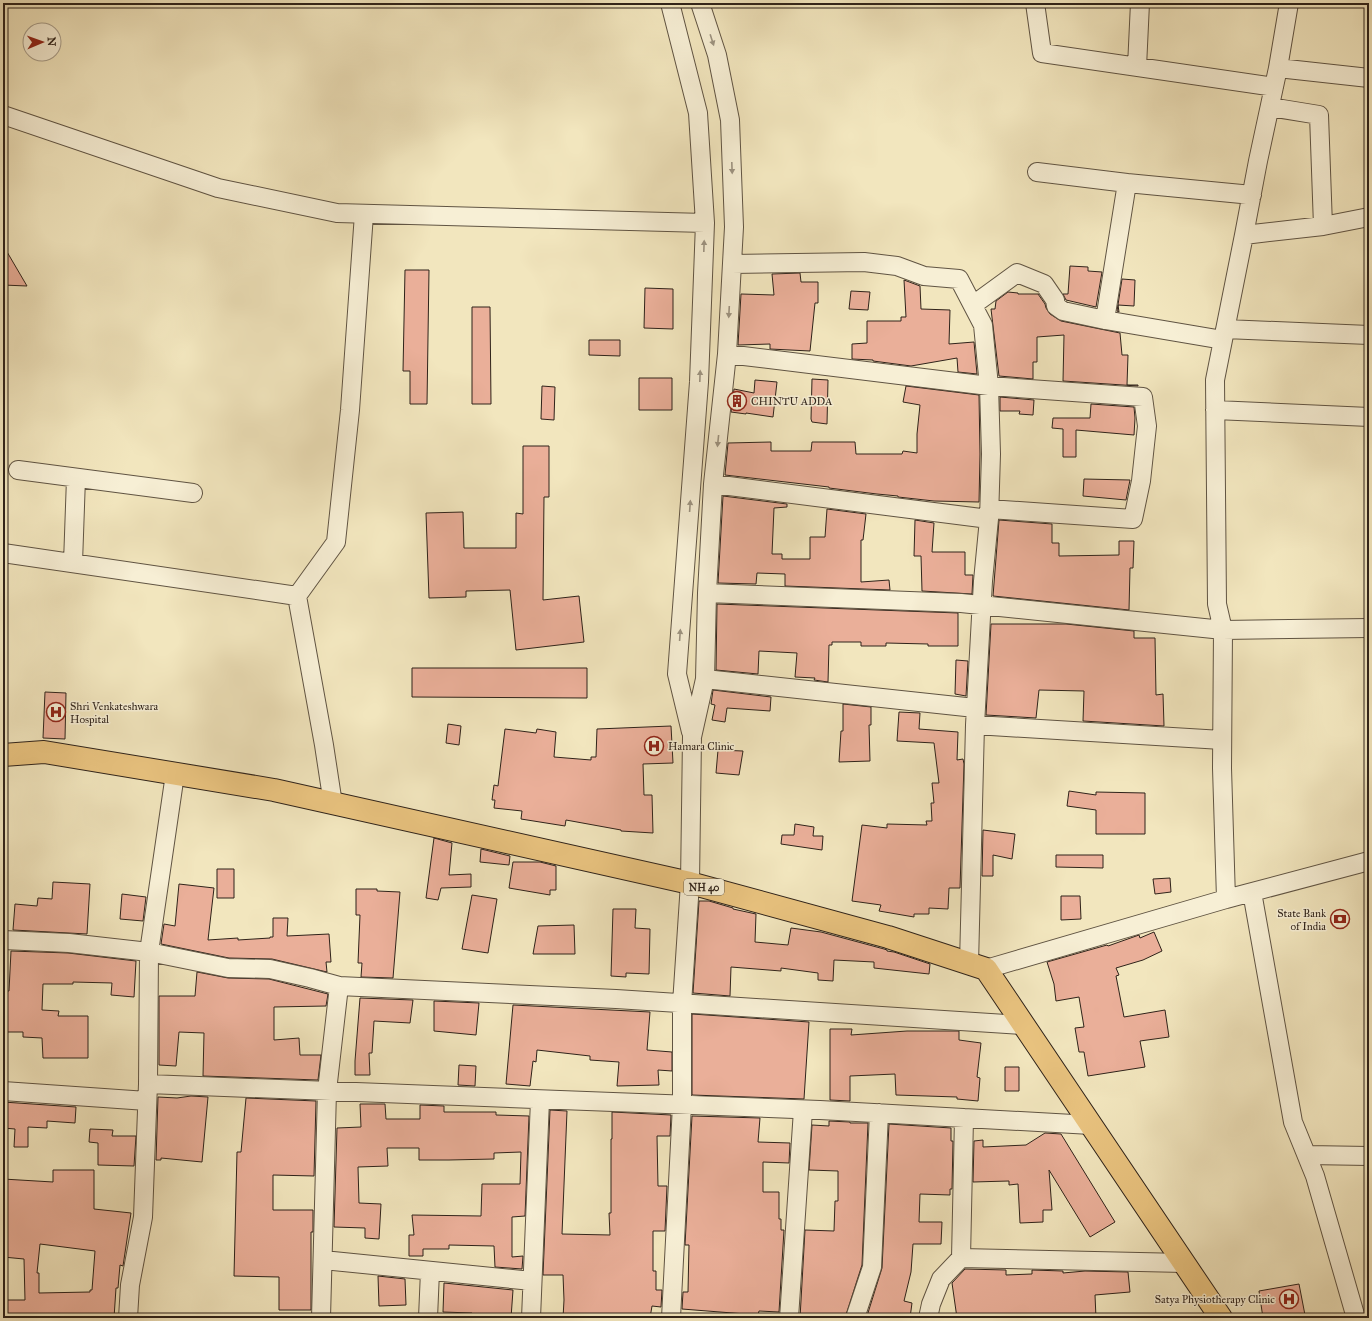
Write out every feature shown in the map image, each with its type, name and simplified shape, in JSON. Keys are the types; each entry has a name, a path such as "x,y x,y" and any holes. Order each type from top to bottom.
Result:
{"highway":[{"name":"NH 40","path":"3,755 44,752 274,790 690,883 888,937 978,966"},
{"path":"978,966 1023,1025 1221,1318"}],"street":[{"path":"670,3 698,113 705,223 700,382 677,674 692,737"},
{"path":"671,1318 682,1105 682,1004 690,883 692,737 705,679 707,593 713,484 727,354 734,227 730,120 717,55 700,3"},
{"path":"1035,3 1042,52 1274,87"},
{"path":"1137,67 1140,3"},
{"path":"1226,900 1222,740 1223,630 1217,604 1215,380 1278,68 1289,3"},
{"path":"1278,68 1369,78"},
{"path":"1270,107 1319,115 1323,226"},
{"path":"698,113 728,109"},
{"path":"3,115 218,188 337,213 705,223"},
{"path":"1037,172 1127,183 1252,194"},
{"path":"1105,320 1127,183"},
{"path":"332,804 322,737 297,596 336,542 350,410 364,214"},
{"path":"1244,235 1323,226 1369,217"},
{"path":"732,264 864,262 897,266 924,276 959,279 983,325 989,386 991,454 989,514 975,717 978,966 1369,860"},
{"path":"973,305 1017,273 1044,284 1055,300 1056,306 1063,311 1105,320 1224,334 1369,335"},
{"path":"702,290 730,290"},
{"path":"713,484 989,514 1133,519 1141,481 1147,426 1143,397 989,386 727,354"},
{"path":"1215,410 1369,417"},
{"path":"18,470 193,493"},
{"path":"74,563 76,478"},
{"path":"3,553 297,596"},
{"path":"707,593 961,603 1223,630 1369,628"},
{"path":"705,679 975,717 1222,740"},
{"path":"128,1318 130,1285 143,1217 148,1092 149,952 175,774"},
{"path":"1252,892 1293,1122 1315,1176 1356,1318"},
{"path":"3,940 68,943 149,952 228,968 270,969 339,986 682,1004 1023,1025"},
{"path":"321,1318 328,1091 339,986"},
{"path":"3,1091 328,1091 879,1113 1090,1125"},
{"path":"531,1318 540,1100"},
{"path":"789,1318 803,1110"},
{"path":"855,1318 872,1267 879,1113"},
{"path":"928,1318 931,1304 941,1279 961,1258 964,1118"},
{"path":"1307,1155 1369,1156"},
{"path":"961,1258 1184,1263"},
{"path":"323,1260 532,1281"},
{"path":"428,1318 430,1271"}],"building":[{"path":"3,245 27,286 3,285"},
{"path":"1070,266 1088,267 1088,271 1102,272 1096,307 1066,300 1063,294 1068,294"},
{"path":"405,270 429,270 427,404 410,404 410,371 403,371"},
{"path":"800,273 801,282 818,282 818,303 815,303 810,351 770,349 770,344 738,345 741,294 774,295 772,274"},
{"path":"1122,279 1135,280 1134,306 1118,305 1119,312 1117,311"},
{"path":"904,280 920,286 921,309 950,310 949,344 974,342 977,374 958,372 957,358 911,366 873,360 852,359 852,344 867,343 867,321 901,321 901,317 906,317"},
{"path":"645,288 673,289 673,329 644,328"},
{"path":"851,291 870,292 868,310 849,309"},
{"path":"1008,292 1018,294 1038,294 1050,314 1061,321 1120,333 1122,355 1128,355 1127,385 1138,386 1063,381 1064,335 1037,337 1037,362 1033,362 1033,379 999,376 991,309 995,309 996,301"},
{"path":"472,307 490,307 491,404 472,404"},
{"path":"589,340 620,340 620,356 589,355"},
{"path":"639,378 672,378 672,410 639,410"},
{"path":"812,379 828,380 827,424 812,422 811,419"},
{"path":"755,380 777,382 773,417 731,412 734,389 754,393"},
{"path":"542,386 555,387 554,420 541,419"},
{"path":"906,386 979,395 979,502 934,501 725,475 728,443 771,442 771,451 811,451 812,442 855,442 856,454 902,454 903,451 917,453 920,405 903,402"},
{"path":"1000,397 1034,400 1033,415 1019,414 1020,411 1000,411"},
{"path":"1091,404 1134,407 1134,435 1076,430 1076,457 1063,457 1063,429 1052,428 1053,418 1090,418"},
{"path":"523,446 549,446 549,497 544,497 543,600 579,596 584,642 516,650 510,590 466,591 466,597 429,598 426,513 463,512 464,548 516,548 516,513 523,514"},
{"path":"1084,479 1130,480 1126,500 1083,496"},
{"path":"723,496 787,504 787,507 774,508 772,554 782,554 782,559 810,559 810,537 825,537 827,509 866,514 863,540 861,540 861,582 889,580 890,590 785,586 785,574 757,573 756,584 718,583"},
{"path":"915,520 934,523 932,552 965,552 965,575 973,575 972,594 922,591 921,556 914,556"},
{"path":"999,520 1052,524 1052,543 1059,543 1059,556 1119,555 1119,541 1134,541 1133,568 1130,568 1129,610 993,596"},
{"path":"717,604 958,613 958,646 928,646 928,644 886,643 886,646 861,646 861,642 832,642 832,645 829,645 828,682 814,680 815,678 795,677 797,653 759,651 758,674 716,670"},
{"path":"991,624 1066,624 1134,631 1134,638 1155,638 1156,695 1163,694 1164,726 1083,721 1084,691 1039,690 1036,718 986,715"},
{"path":"956,660 968,661 966,696 955,694"},
{"path":"412,668 587,668 587,698 412,697"},
{"path":"713,690 771,697 770,711 727,708 725,722 712,720 715,705 711,704"},
{"path":"45,692 66,693 65,739 43,738"},
{"path":"843,704 871,707 871,725 869,725 870,761 839,762 841,731 843,731"},
{"path":"899,712 920,713 919,729 958,732 957,760 963,759 964,764 960,888 949,888 948,909 929,908 929,914 914,914 914,917 879,911 881,905 852,901 862,825 887,828 887,824 927,825 926,821 932,821 931,803 934,803 932,783 939,783 934,743 897,741"},
{"path":"448,724 461,726 459,745 446,743"},
{"path":"671,726 673,763 643,764 644,795 652,795 653,833 621,831 566,820 565,826 521,819 522,811 494,808 495,800 492,800 494,785 498,786 505,729 536,733 537,729 556,732 554,757 591,760 591,757 596,757 597,729"},
{"path":"718,750 743,751 739,775 716,773"},
{"path":"1069,791 1096,795 1096,792 1145,793 1145,834 1096,834 1096,810 1067,806"},
{"path":"795,824 814,827 813,836 823,836 822,850 781,844 782,835 794,835"},
{"path":"983,830 1015,834 1012,859 993,855 993,876 982,876"},
{"path":"434,838 452,843 449,875 471,874 471,887 441,888 438,900 426,898"},
{"path":"481,849 510,856 509,865 480,862"},
{"path":"1056,855 1103,855 1103,868 1056,867"},
{"path":"513,862 540,862 556,866 556,890 550,890 550,895 509,888"},
{"path":"217,869 234,869 234,898 217,898"},
{"path":"1170,878 1171,892 1155,894 1153,879"},
{"path":"53,882 90,884 87,934 13,930 15,904 37,906 38,898 52,899"},
{"path":"179,884 214,888 208,940 238,938 238,940 273,937 273,918 288,918 287,936 329,934 331,962 326,962 327,972 272,959 229,958 161,944 164,924 175,926"},
{"path":"356,889 377,889 377,891 400,892 393,978 361,977 362,963 358,963 360,915 356,915"},
{"path":"122,894 146,897 143,921 120,919"},
{"path":"472,895 497,899 488,953 462,949"},
{"path":"1061,896 1080,896 1081,919 1061,920"},
{"path":"699,901 709,901 733,909 756,914 755,942 788,945 791,928 821,932 884,949 930,964 929,974 874,968 874,962 834,960 833,981 818,980 818,973 781,968 781,971 731,967 730,996 693,993"},
{"path":"613,909 636,909 635,928 650,929 649,974 626,973 626,977 611,976"},
{"path":"574,925 575,954 533,954 538,926"},
{"path":"1154,932 1162,951 1143,960 1116,968 1119,975 1116,976 1124,1017 1165,1010 1169,1037 1140,1041 1145,1067 1088,1076 1084,1052 1079,1052 1075,1028 1084,1027 1079,997 1056,1001 1054,984 1047,962 1107,945 1108,946 1139,935 1140,938"},
{"path":"11,951 68,953 136,961 134,997 111,995 112,983 73,982 73,984 43,984 42,1010 59,1011 58,1016 88,1016 88,1058 43,1058 42,1038 23,1037 23,1032 3,1032 3,991 9,991"},
{"path":"197,972 228,978 269,979 328,994 326,1006 274,1007 274,1040 299,1038 300,1055 321,1055 318,1080 203,1076 204,1033 179,1032 176,1066 159,1065 159,996 195,996"},
{"path":"360,998 413,1000 410,1023 374,1021 372,1053 369,1053 370,1075 355,1075"},
{"path":"434,1001 479,1003 476,1035 434,1031"},
{"path":"513,1005 650,1012 647,1050 672,1052 672,1071 658,1070 659,1085 617,1086 619,1062 590,1060 590,1056 537,1050 536,1062 533,1061 530,1086 506,1084"},
{"path":"692,1014 809,1022 804,1099 692,1095"},
{"path":"830,1029 852,1029 851,1035 907,1031 959,1031 959,1040 981,1043 977,1077 980,1078 978,1101 957,1099 957,1097 896,1095 895,1074 850,1076 850,1101 830,1100"},
{"path":"459,1065 476,1066 475,1086 458,1085"},
{"path":"1005,1067 1019,1067 1019,1091 1005,1091"},
{"path":"191,1096 208,1097 202,1162 161,1158 161,1160 156,1160 158,1097 177,1098"},
{"path":"246,1098 316,1101 314,1176 273,1175 273,1210 313,1210 313,1232 311,1232 311,1310 279,1310 279,1277 234,1276 237,1152 241,1152"},
{"path":"3,1102 76,1107 75,1123 47,1121 47,1128 28,1127 28,1147 14,1147 15,1129 3,1128"},
{"path":"360,1104 385,1104 386,1119 420,1119 420,1105 444,1106 444,1112 496,1112 496,1115 529,1116 525,1216 512,1217 512,1257 523,1256 522,1269 495,1267 494,1246 449,1245 449,1249 423,1249 423,1256 409,1256 409,1235 414,1235 412,1215 481,1216 482,1184 520,1184 521,1152 494,1153 494,1159 419,1160 419,1148 387,1148 388,1166 358,1167 359,1203 381,1204 379,1239 365,1238 365,1228 334,1227 337,1128 361,1127"},
{"path":"550,1110 567,1111 562,1234 610,1235 609,1213 611,1213 612,1112 671,1115 670,1136 657,1136 658,1186 667,1186 665,1231 653,1231 653,1271 656,1271 656,1290 662,1290 661,1307 652,1306 650,1318 563,1318 563,1275 543,1275"},
{"path":"692,1116 760,1118 758,1142 790,1143 789,1163 763,1162 763,1192 779,1192 779,1219 781,1219 781,1230 784,1230 779,1312 759,1311 758,1315 682,1309 683,1292 688,1292 689,1245 685,1245"},
{"path":"829,1121 868,1123 862,1265 845,1318 800,1318 805,1230 834,1231 835,1201 838,1201 838,1171 809,1170 812,1125 829,1126"},
{"path":"889,1124 951,1128 951,1141 953,1141 952,1189 950,1189 950,1195 920,1194 919,1222 942,1222 941,1244 913,1244 911,1272 904,1301 912,1303 910,1318 877,1318 867,1316 882,1268"},
{"path":"90,1129 113,1130 112,1136 136,1136 134,1166 98,1165 98,1143 89,1142"},
{"path":"1045,1133 1061,1134 1115,1222 1090,1237 1049,1170 1052,1210 1043,1210 1043,1222 1020,1223 1018,1184 1009,1185 1009,1181 973,1182 974,1141 983,1140 983,1147 1026,1145"},
{"path":"53,1170 94,1170 94,1209 131,1213 123,1266 120,1265 118,1288 116,1288 114,1318 85,1318 85,1314 3,1315 3,1300 25,1300 24,1259 3,1257 7,1221 3,1220 3,1179 53,1182","holes":["40,1244 95,1251 92,1290 90,1290 90,1292 39,1293 39,1273 37,1273"]},
{"path":"965,1269 1006,1270 1006,1275 1032,1274 1032,1270 1063,1271 1063,1273 1085,1271 1128,1272 1130,1292 1095,1295 1096,1318 1031,1318 1031,1315 993,1316 993,1314 968,1314 967,1318 957,1318 952,1283"},
{"path":"378,1276 405,1279 406,1305 379,1306"},
{"path":"444,1283 513,1290 511,1318 472,1318 472,1313 443,1312"},
{"path":"1299,1284 1305,1315 1286,1318 1263,1318 1259,1291"}],"place":[{"name":"CHINTU ADDA","path":"737,401"},
{"name":"Shri Venkateshwara Hospital","path":"56,712"},
{"name":"Hamara Clinic","path":"654,746"},
{"name":"State Bank of India","path":"1340,919"},
{"name":"Satya Physiotherapy Clinic","path":"1289,1299"}]}
